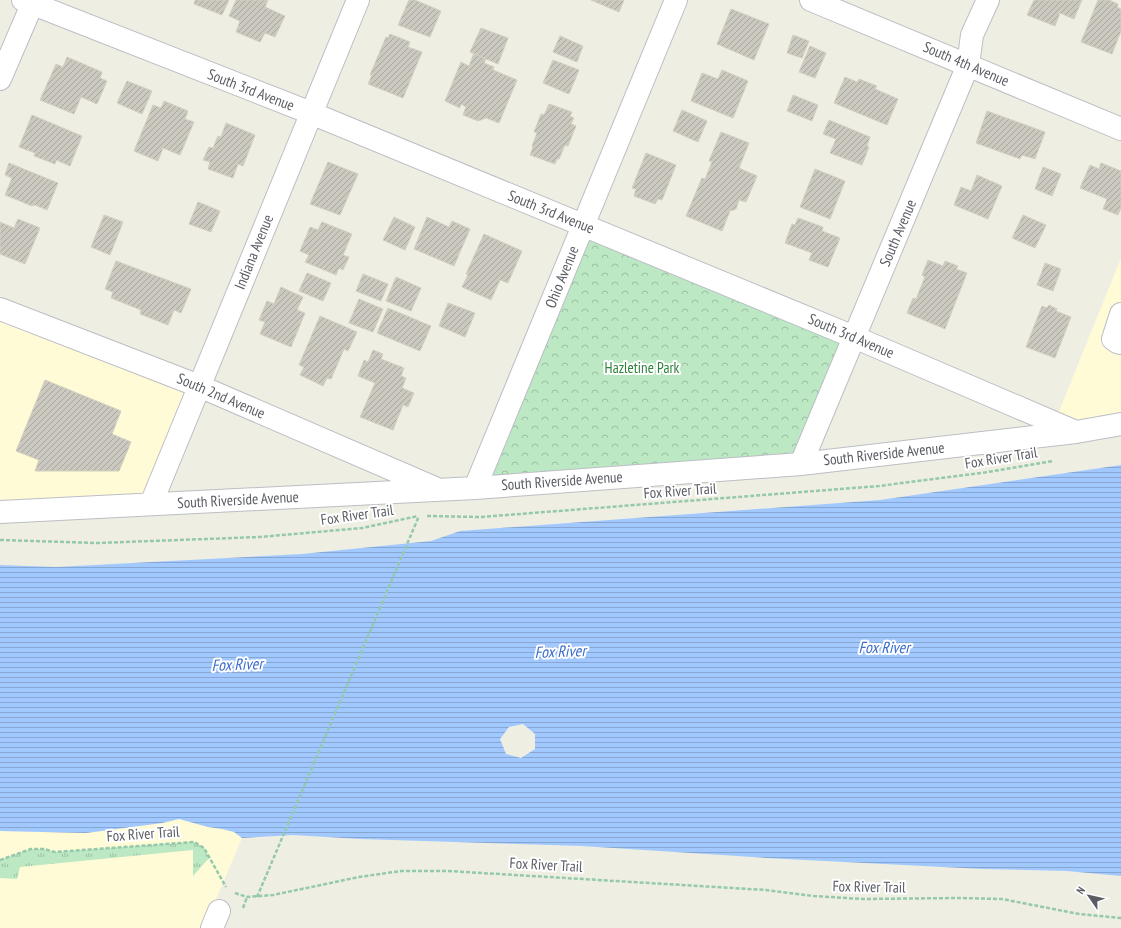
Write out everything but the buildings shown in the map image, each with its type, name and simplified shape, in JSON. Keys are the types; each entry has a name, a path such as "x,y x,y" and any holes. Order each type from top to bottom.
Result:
{"street":[{"name":"Indiana Avenue","path":"151,504 358,0"},
{"name":"Ohio Avenue","path":"475,488 676,0"},
{"name":"South 4th Avenue","path":"811,0 1121,129"},
{"name":"South Avenue","path":"801,464 968,65 972,35 988,0"},
{"name":"South 3rd Avenue","path":"30,1 311,113 854,338 1076,432"},
{"path":"0,79 30,1"},
{"name":"South 2nd Avenue","path":"0,309 199,386 439,490"},
{"path":"1121,314 1114,339 1121,343"},
{"name":"South Riverside Avenue","path":"0,512 475,488 801,464 1076,432 1121,424"}],"path":[{"name":"Fox River Trail","path":"0,540 97,543 260,537 362,528 419,516 481,517 879,486 988,472 1058,460"},
{"path":"257,897 419,516"},
{"name":"Fox River Trail","path":"0,860 31,849 44,849 55,852 194,842 204,848 227,888"},
{"name":"Fox River Trail","path":"232,892 247,897 257,897 359,877 401,871 448,871 766,890 814,896 863,899 1002,899 1078,914 1121,918"}],"shaded area":[{"path":"1121,258 1121,415 1077,423 1058,414"},
{"path":"0,313 193,387 149,497 0,504"},
{"path":"179,819 234,832 242,838 204,928 0,928 0,831 86,833 162,823"}],"green space":[{"name":"Hazletine Park","path":"586,232 845,341 796,463 487,478"},
{"path":"194,842 204,848 209,858 193,876 193,850 20,867 17,879 0,878 0,860 31,849 44,849 55,852"}],"water":[{"name":"Fox River","path":"1121,465 1121,876 1067,871 982,869 766,858 582,846 360,839 293,835 242,838 234,832 179,819 162,823 86,833 0,831 0,565 56,567 302,554 431,541 460,531 880,500","holes":["523,724 535,734 535,749 521,758 506,754 500,739 509,727"]}]}
